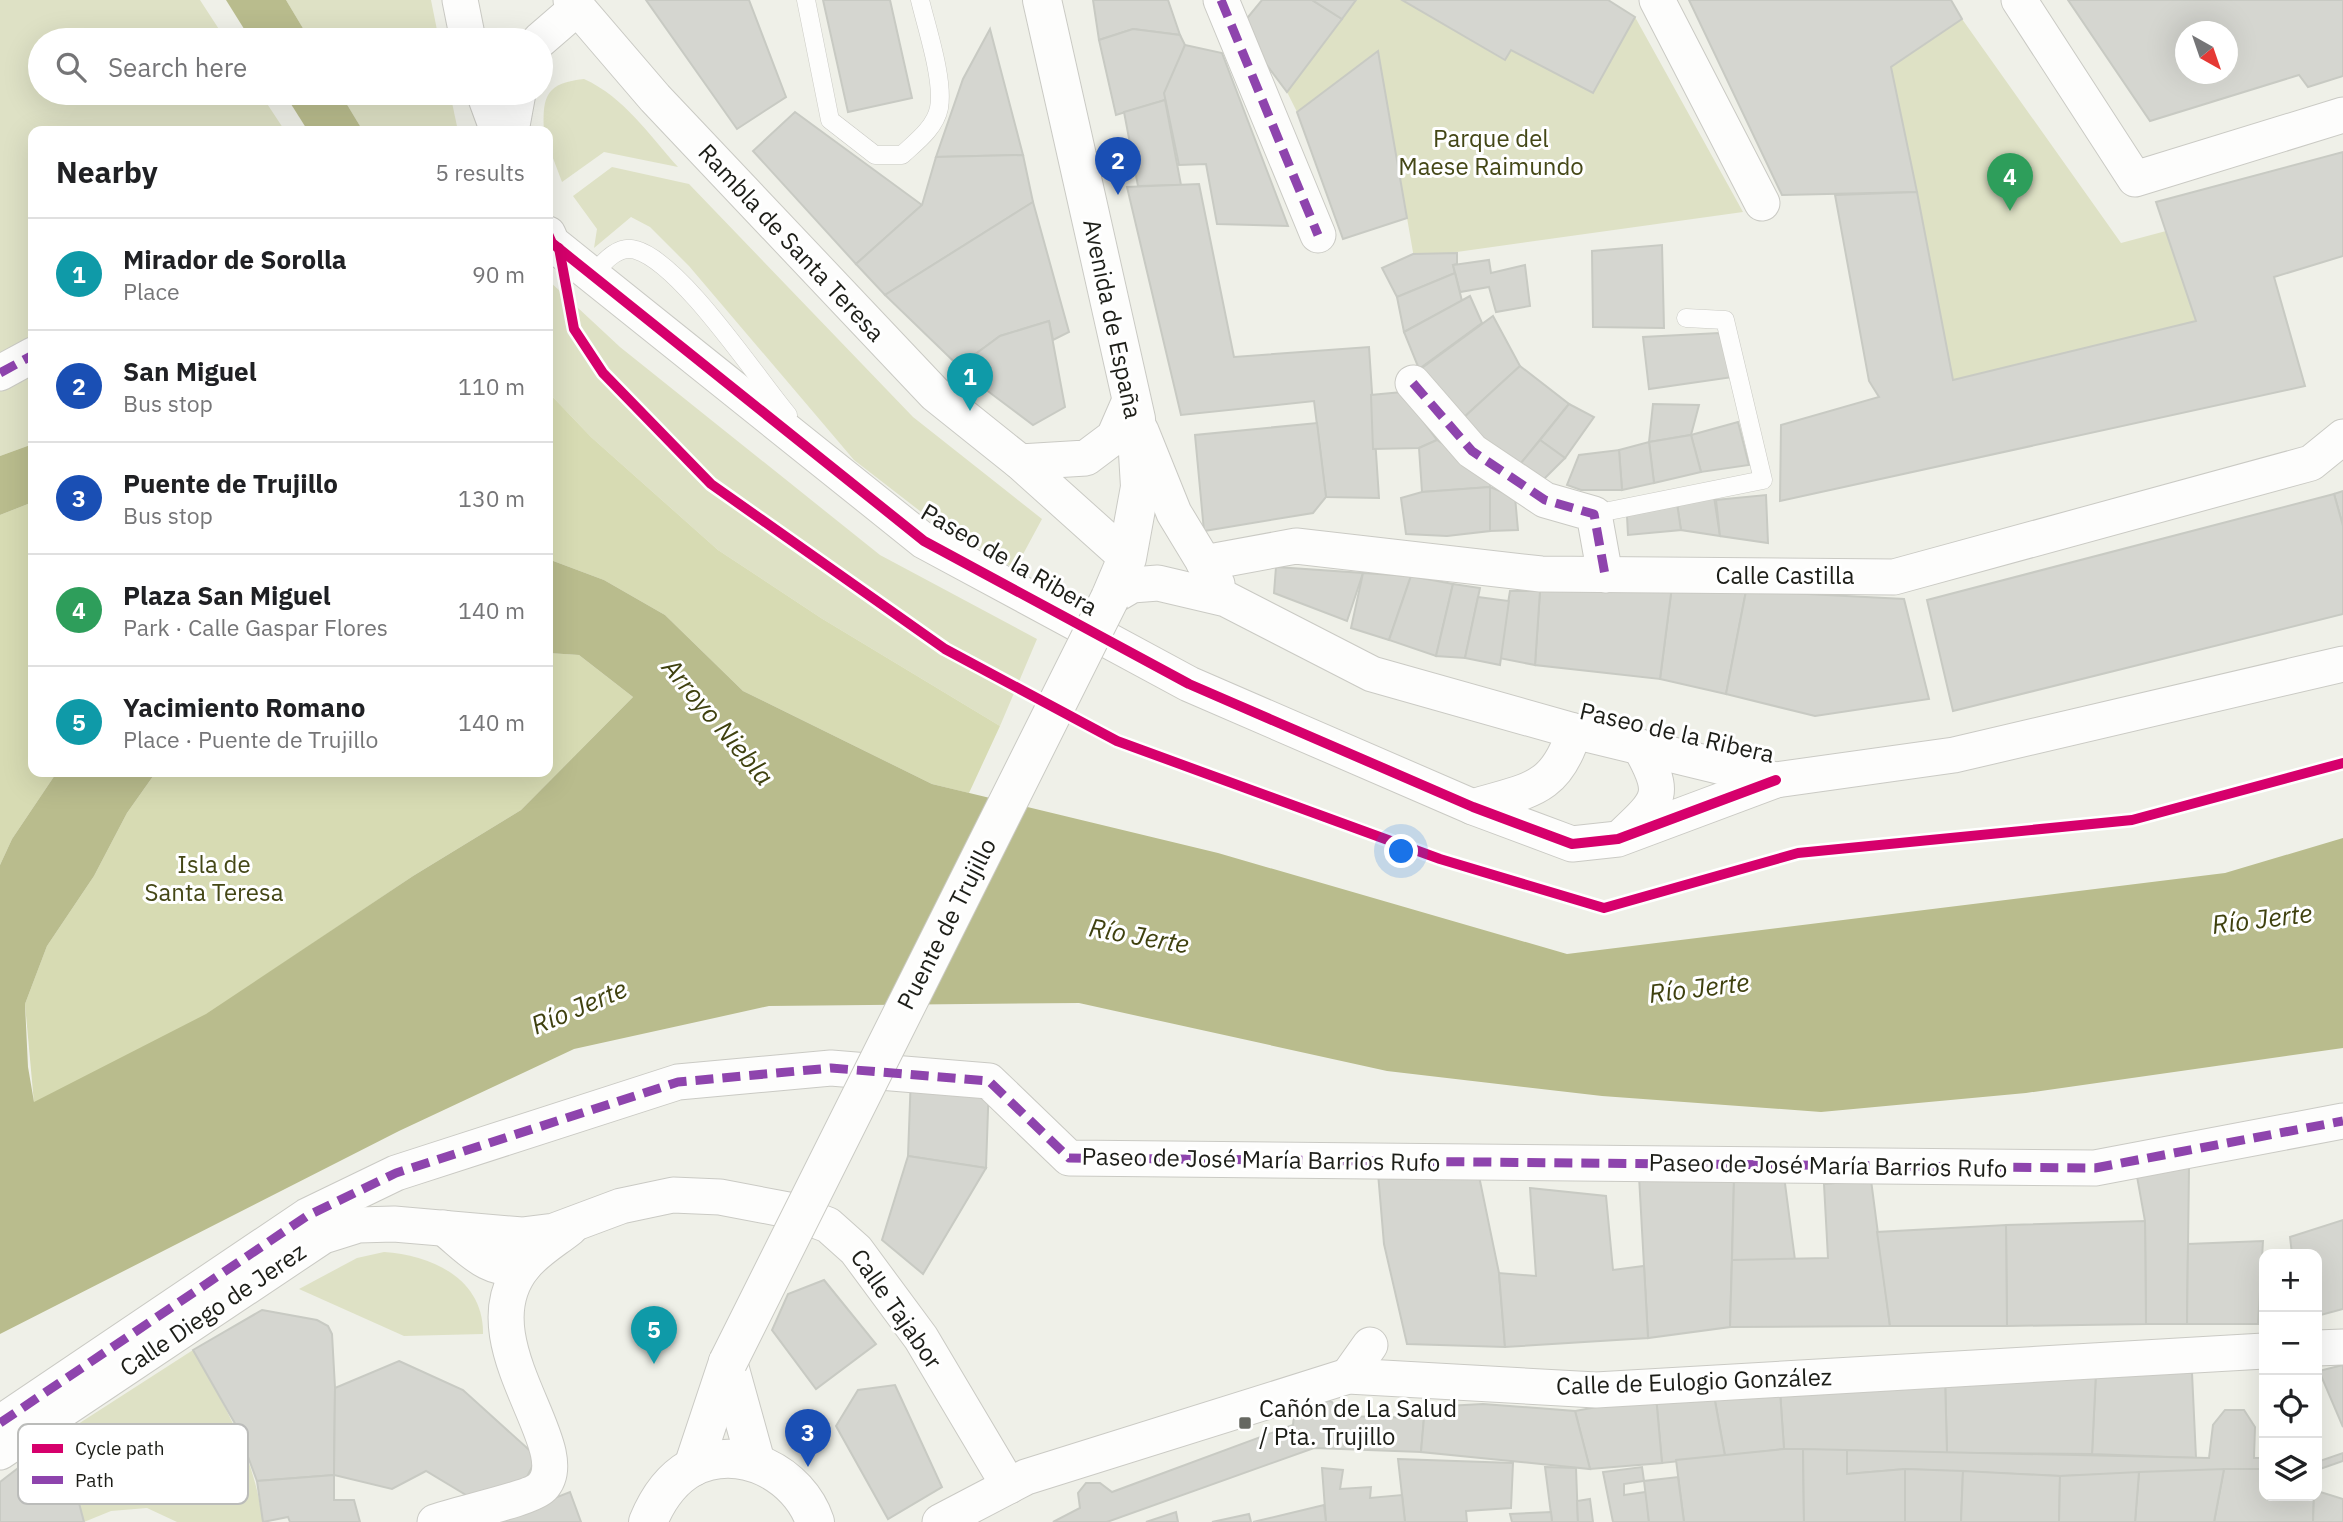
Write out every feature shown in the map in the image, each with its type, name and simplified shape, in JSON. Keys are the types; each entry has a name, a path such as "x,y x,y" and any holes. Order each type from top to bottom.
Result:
{"main road":[{"name":"Avenida de España","path":"1042,0 1133,408 1140,487 1127,558 1110,598"},
{"name":"Puente de Trujillo","path":"693,1467 728,1362 1110,598"},
{"path":"728,1362 756,1463"},
{"path":"648,1522 657,1501 674,1480 693,1467 726,1460 756,1463 778,1473 797,1489 815,1522"}],"street":[{"path":"1221,0 1318,235"},
{"path":"1657,0 1762,203"},
{"path":"2019,0 2135,179 2343,115"},
{"path":"460,1 466,28"},
{"name":"Rambla de Santa Teresa","path":"551,28 574,4 654,98 935,394 1020,462 1127,558"},
{"path":"488,105 496,126"},
{"path":"513,126 516,105"},
{"name":"Paseo de la Ribera","path":"553,243 924,541 1189,684 1473,807"},
{"path":"0,373 28,358"},
{"path":"1413,383 1472,452 1545,500 1594,514 1605,575"},
{"path":"1020,462 1086,458 1114,437 1133,408"},
{"path":"1133,408 1174,513 1226,599"},
{"name":"Calle Castilla","path":"1205,563 1296,546 1541,574 1894,577 2311,463 2343,436"},
{"name":"Paseo de la Ribera","path":"1110,598 1132,585 1158,583 1226,599 1372,674 1574,731 1776,780 1954,755 2343,664"},
{"path":"1473,807 1540,786 1566,759 1574,731"},
{"path":"1618,839 1641,818 1657,796 1658,779 1640,747"},
{"path":"1473,807 1572,844 1618,839 1776,780"},
{"name":"Paseo de José María Barrios Rufo","path":"0,1423 307,1216 396,1173 678,1082 831,1068 989,1082 1069,1158 2095,1168 2343,1121"},
{"name":"Calle Tajabor","path":"444,1228 522,1235 572,1226 621,1206 673,1195 720,1197 775,1207 828,1225 856,1250 921,1338 1009,1486"},
{"name":"Calle Diego de Jerez","path":"42,1424 323,1236 358,1225 394,1224 444,1228"},
{"path":"435,1522 540,1490 552,1475 551,1456 524,1390 504,1330 510,1295 524,1266 572,1226"},
{"path":"444,1228 492,1266 507,1270 524,1266"},
{"path":"1348,1376 1370,1345"},
{"path":"2322,1348 2343,1347"},
{"name":"Calle de Eulogio González","path":"952,1515 1026,1477 1348,1376 1596,1390 2259,1351"},
{"name":"Calle Diego de Jerez","path":"0,1452 18,1440"}],"lane":[{"path":"806,0 830,120 875,155 902,155 928,131 939,108 938,84 920,0"},
{"path":"592,275 620,250 635,249 661,262 688,290 831,466"},
{"path":"1594,514 1763,480 1725,320 1686,318"}],"green space":[{"path":"0,0 200,0 218,28 28,28 28,105 268,105 282,126 28,126 28,446 0,456"},
{"path":"286,0 431,0 437,28 303,28"},
{"name":"Parque del Maese Raimundo","path":"1356,0 1402,0 1504,60 1511,50 1593,93 1635,17 1743,212 1414,258 1378,51 1297,112 1287,92"},
{"path":"1962,19 2121,243 2166,231 2196,321 1953,380 1891,67"},
{"path":"584,79 624,106 678,167 604,152 562,182 553,158 553,126 544,126 544,108 545,105 553,105 553,90"},
{"path":"347,105 453,105 457,126 360,126"},
{"path":"612,167 689,184 913,417 1042,519 1015,569 929,518 854,460 689,266 650,227 631,217 594,248 597,229 573,196"},
{"path":"553,285 620,347 880,555 1037,639 1000,726 821,618 718,550 591,437 553,397"},
{"path":"553,397 591,437 718,550 821,618 1000,726 969,793 932,784 743,691 665,615 604,580 553,561"},
{"path":"28,504 28,777 54,777 12,839 0,865 0,515"},
{"name":"Isla de Santa Teresa","path":"553,653 579,655 633,697 521,810 413,876 206,1015 34,1103 25,1004 47,946 94,876 127,813 152,777 553,777"},
{"path":"384,1252 420,1258 452,1274 475,1298 481,1315 483,1334 404,1336 299,1289 357,1258"},
{"path":"193,1350 233,1424 78,1424"},
{"path":"248,1461 263,1522 177,1522 147,1508 111,1511 84,1522 79,1504 248,1504"}],"water":[{"path":"226,0 286,0 303,28 244,28"},
{"path":"292,105 347,105 360,126 305,126"},
{"path":"28,446 28,504 0,515 0,456"},
{"path":"553,561 604,580 665,615 743,691 932,784 1218,853 1567,954 2225,873 2343,838 2343,1048 2026,1093 1821,1112 1602,1096 1387,1071 1079,1003 769,1006 574,1049 399,1131 0,1334 0,865 12,839 54,777 152,777 127,813 94,876 47,946 25,1004 28,1067 34,1102 206,1014 413,876 521,810 633,697 579,655 553,653"}],"building":[{"path":"646,0 749,0 786,97 737,129"},
{"path":"823,0 890,0 912,98 848,112"},
{"path":"1093,0 1168,0 1180,35 1133,29 1099,40"},
{"path":"1262,0 1312,0 1342,19 1287,92 1239,28"},
{"path":"1312,0 1356,0 1342,19"},
{"path":"1402,0 1608,0 1635,17 1593,93 1511,50 1505,60"},
{"path":"1689,0 1951,0 1962,19 1891,67 1917,192 1782,195"},
{"path":"2068,0 2343,0 2343,76 2308,87 2299,75 2150,121"},
{"path":"990,29 1023,155 936,157 963,79"},
{"path":"1133,29 1180,35 1185,45 1165,100 1116,115 1099,40"},
{"path":"1185,45 1222,53 1288,226 1217,224 1206,164 1179,165 1164,93"},
{"path":"1378,51 1407,218 1343,239 1297,112"},
{"path":"1165,100 1181,185 1138,186 1124,112"},
{"path":"795,112 922,205 856,264 753,151"},
{"path":"2343,152 2343,256 2274,277 2305,386 1780,501 1781,425 1879,397 1869,381 1835,195 1917,192 1953,380 2196,321 2156,202"},
{"path":"1023,155 1033,202 885,295 856,264 922,205 936,157"},
{"path":"1199,184 1234,357 1369,347 1379,498 1326,497 1314,401 1181,415 1127,187"},
{"path":"1033,202 1069,332 1053,340 1049,321 1000,336 966,361 973,380 885,295"},
{"path":"1662,245 1664,328 1593,327 1592,251"},
{"path":"1457,253 1457,264 1453,265 1455,273 1397,297 1382,268 1413,254"},
{"path":"1489,260 1491,273 1525,265 1530,306 1496,312 1489,287 1460,292 1453,265"},
{"path":"1455,273 1462,301 1404,332 1397,297"},
{"path":"1470,296 1482,323 1419,369 1404,332"},
{"path":"1493,316 1520,366 1461,420 1415,373"},
{"path":"1049,321 1065,407 1033,425 973,380 966,361 1000,336"},
{"path":"1719,333 1733,377 1649,389 1643,337"},
{"path":"1520,366 1569,404 1517,468 1461,420"},
{"path":"1402,392 1437,440 1419,448 1373,449 1371,395"},
{"path":"1569,404 1594,417 1565,458 1540,440"},
{"path":"1653,404 1699,405 1691,435 1649,442"},
{"path":"1738,422 1749,465 1701,472 1691,435"},
{"path":"1317,423 1326,497 1313,513 1204,531 1195,435"},
{"path":"1691,435 1701,472 1654,483 1649,442"},
{"path":"1437,440 1492,475 1490,487 1422,492 1419,448"},
{"path":"1540,440 1565,458 1541,482 1517,468"},
{"path":"1649,442 1654,483 1622,490 1619,450"},
{"path":"1619,450 1622,490 1581,490 1567,485 1579,455"},
{"path":"1490,487 1515,497 1518,530 1490,531"},
{"path":"1490,487 1490,531 1447,536 1406,534 1401,498 1422,492"},
{"path":"1713,490 1720,536 1681,530 1676,497"},
{"path":"2343,491 2343,526 2334,494"},
{"path":"2334,494 2343,526 2343,614 1953,711 1927,600"},
{"path":"1766,495 1768,543 1720,536 1716,500"},
{"path":"1676,497 1681,530 1628,535 1627,516"},
{"path":"1276,567 1363,573 1347,621 1274,593"},
{"path":"1363,573 1411,576 1389,640 1351,628"},
{"path":"1411,576 1453,584 1436,656 1389,640"},
{"path":"1453,584 1480,588 1465,658 1436,656"},
{"path":"1672,586 1746,591 1726,694 1660,679"},
{"path":"1672,586 1660,679 1535,665 1540,591"},
{"path":"1510,591 1540,591 1535,665 1499,658"},
{"path":"1746,591 1904,599 1929,699 1815,716 1726,694"},
{"path":"1478,597 1509,601 1500,665 1465,658"},
{"path":"911,1075 989,1081 986,1168 908,1156"},
{"path":"908,1156 986,1168 923,1274 882,1240"},
{"path":"2189,1167 2187,1324 2146,1324 2145,1221 2136,1171"},
{"path":"1378,1173 1479,1176 1499,1273 1505,1347 1407,1344 1384,1244"},
{"path":"1639,1176 1734,1180 1730,1327 1648,1338"},
{"path":"1784,1176 1795,1260 1732,1260 1734,1180"},
{"path":"1871,1180 1890,1326 1730,1327 1732,1260 1828,1258 1824,1184"},
{"path":"1530,1188 1606,1196 1613,1270 1644,1266 1648,1338 1505,1347 1499,1273 1536,1276"},
{"path":"2343,1220 2343,1309 2322,1315 2322,1249 2291,1249 2290,1237"},
{"path":"2145,1221 2146,1324 2007,1326 2006,1225"},
{"path":"2006,1225 2007,1326 1890,1326 1877,1232"},
{"path":"2263,1241 2263,1249 2259,1249 2258,1324 2187,1324 2188,1244"},
{"path":"824,1280 876,1344 816,1389 772,1330 788,1294"},
{"path":"262,1310 317,1320 328,1326 332,1334 335,1388 334,1475 257,1481 248,1457 248,1424 235,1424 193,1350"},
{"path":"399,1361 463,1390 537,1457 526,1479 471,1498 426,1471 392,1489 334,1475 335,1388"},
{"path":"2343,1365 2343,1427 2322,1378 2322,1370"},
{"path":"2096,1372 2192,1373 2196,1458 2092,1454"},
{"path":"2096,1372 2092,1454 1947,1453 1945,1377"},
{"path":"1945,1377 1947,1453 1784,1449 1780,1391"},
{"path":"895,1385 942,1487 888,1519 836,1426 858,1390"},
{"path":"1713,1390 1780,1391 1784,1449 1725,1456"},
{"path":"1713,1390 1725,1456 1662,1463 1656,1396"},
{"path":"1656,1396 1662,1463 1590,1469 1575,1411"},
{"path":"1324,1399 1332,1402 1339,1416 1424,1418 1421,1452 1314,1448 1107,1522 1053,1522 1080,1508 1078,1493 1086,1483 1100,1483 1112,1492 1293,1425 1294,1414 1302,1405"},
{"path":"1483,1404 1575,1411 1590,1469 1421,1452 1424,1418 1428,1407"},
{"path":"2225,1410 2244,1410 2255,1427 2254,1458 2259,1458 2259,1469 2060,1476 1905,1469 1847,1474 1847,1450 2209,1458 2213,1425"},
{"path":"1803,1449 1804,1522 1684,1522 1676,1460"},
{"path":"1803,1449 1847,1450 1847,1474 1905,1469 1905,1522 1804,1522"},
{"path":"2343,1453 2343,1461 2322,1468 2322,1460"},
{"path":"1398,1459 1513,1463 1511,1508 1466,1511 1467,1522 1405,1522"},
{"path":"1545,1467 1576,1468 1578,1522 1552,1522"},
{"path":"1642,1467 1644,1481 1624,1484 1624,1495 1646,1492 1649,1522 1613,1522 1603,1472"},
{"path":"18,1468 18,1504 79,1504 84,1522 0,1522 0,1482"},
{"path":"1322,1468 1343,1470 1340,1489 1371,1487 1370,1498 1402,1495 1405,1522 1326,1522"},
{"path":"1905,1469 1963,1471 1961,1522 1905,1522"},
{"path":"2224,1469 2259,1469 2259,1501 2314,1501 2313,1522 2214,1522"},
{"path":"2224,1469 2214,1522 2135,1522 2139,1472"},
{"path":"1963,1471 2060,1476 2059,1522 1961,1522"},
{"path":"2139,1472 2135,1522 2059,1522 2060,1476"},
{"path":"334,1475 334,1500 354,1500 360,1522 290,1522 288,1517 263,1522 257,1481"},
{"path":"1678,1477 1684,1522 1649,1522 1644,1481"},
{"path":"570,1492 581,1522 493,1522"},
{"path":"2322,1493 2343,1499 2343,1522 2313,1522 2314,1501 2322,1501"},
{"path":"1590,1499 1593,1522 1578,1522 1577,1501"},
{"path":"1324,1505 1326,1522 1253,1522"},
{"path":"1176,1512 1178,1522 1146,1522"},
{"path":"1551,1512 1552,1522 1512,1522 1510,1514"},
{"path":"1249,1514 1251,1522 1212,1522"}],"marked path":[{"path":"1221,0 1318,235"},
{"path":"0,373 28,358"},
{"path":"1413,383 1472,451 1545,500 1594,514 1605,575"},
{"path":"0,1423 307,1216 396,1173 678,1082 831,1068 989,1081 1069,1158 2095,1168 2343,1121"}],"cycle path":[{"path":"553,244 924,541 1189,684 1473,807 1572,844 1618,839 1776,780"},
{"path":"559,248 574,329 603,373 711,484 945,649 1117,741 1440,859 1604,908 1798,853 2132,820 2343,763"}],"place":[{"name":"San Miguel","path":"1118,195"},
{"name":"Plaza San Miguel","path":"2010,211"},
{"name":"Mirador de Sorolla","path":"970,411"},
{"name":"Yacimiento Romano","path":"654,1364"},
{"name":"Cañón de La Salud / Pta. Trujillo","path":"1245,1423"},
{"name":"Puente de Trujillo","path":"808,1467"}],"water label":[{"name":"Arroyo Niebla","path":"718,722"},
{"name":"Río Jerte","path":"2262,919"},
{"name":"Río Jerte","path":"1139,936"},
{"name":"Río Jerte","path":"1699,988"},
{"name":"Río Jerte","path":"579,1007"}]}
